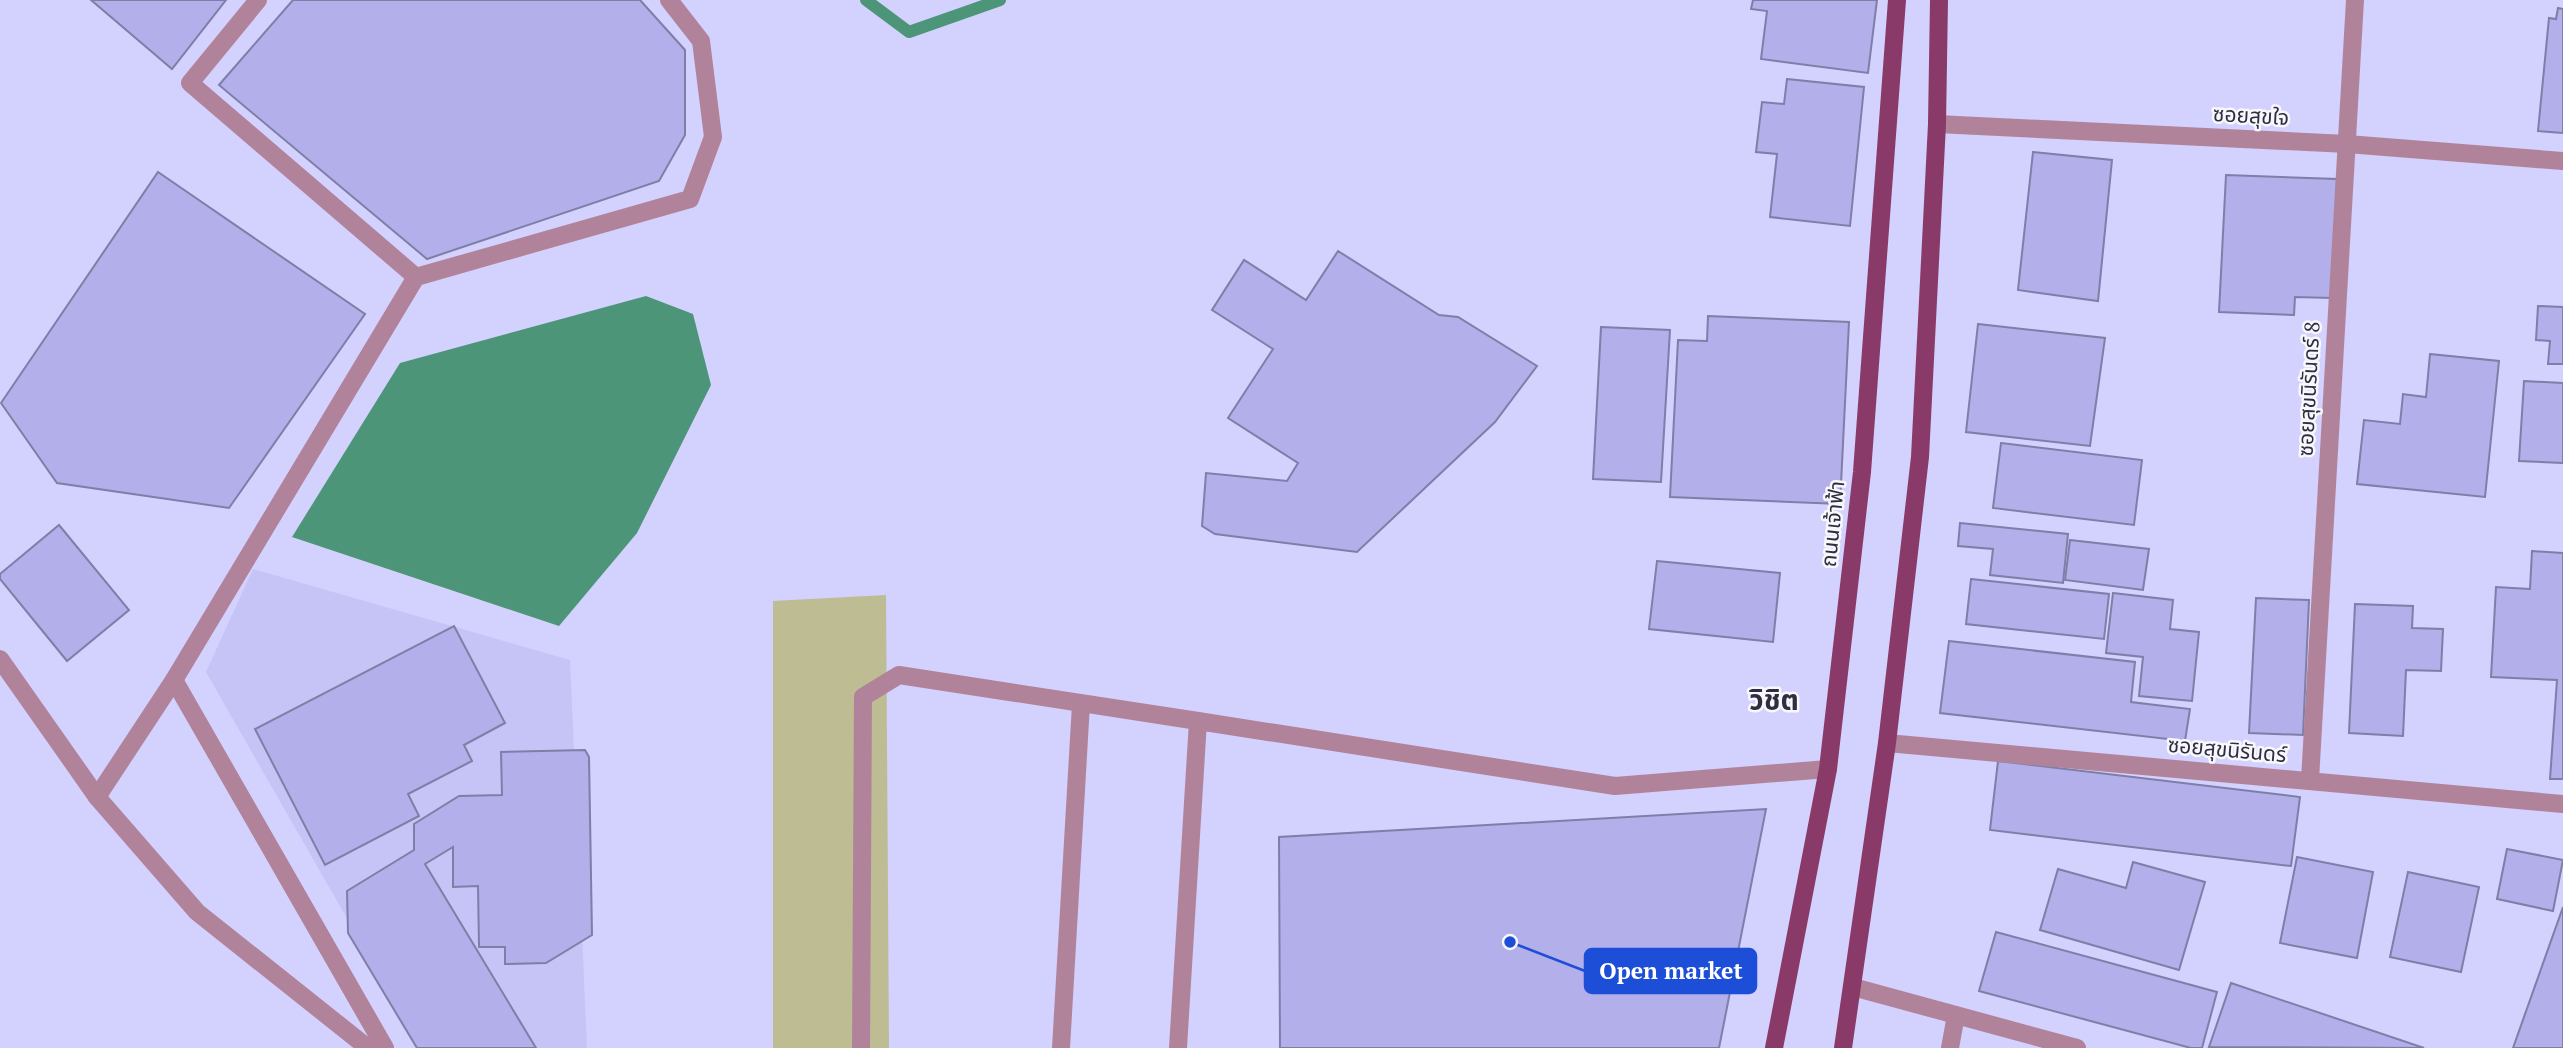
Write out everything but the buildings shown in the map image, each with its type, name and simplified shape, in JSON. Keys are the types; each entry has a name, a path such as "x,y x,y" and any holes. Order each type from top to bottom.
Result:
{"main road":[{"name":"ถนนเจ้าฟ้า","path":"1774,1048 1828,769 1861,472 1897,0"},
{"path":"1843,1048 1887,743 1920,457 1937,124 1939,0"}],"street":[{"path":"258,0 190,83 416,277"},
{"path":"97,797 174,680 416,277 690,199 713,137 701,41 669,0"},
{"name":"ซอยสุขนิรันดร์ 8","path":"2310,780 2355,0"},
{"name":"ซอยสุขใจ","path":"1937,124 2347,144 2563,161"},
{"path":"0,660 97,797 197,912 368,1048"},
{"path":"861,1048 863,697 899,676 1615,786 1828,769"},
{"path":"174,680 385,1048"},
{"path":"1061,1048 1081,704"},
{"path":"1178,1048 1198,721"},
{"name":"ซอยสุขนิรันดร์","path":"1887,743 2563,804"},
{"path":"1853,987 2077,1048"},
{"path":"1950,1048 1956,1015"}],"shaded area":[{"path":"646,296 693,314 711,385 637,533 559,626 292,537 400,363"},
{"path":"253,569 570,660 587,1048 421,1048 206,672"},
{"path":"886,595 889,1048 773,1048 773,601"}],"waterway":[{"path":"866,0 909,32 1000,0"}],"place":[{"name":"Open market","path":"1510,942"}],"district":[{"name":"วิชิต","path":"1774,700"}]}
